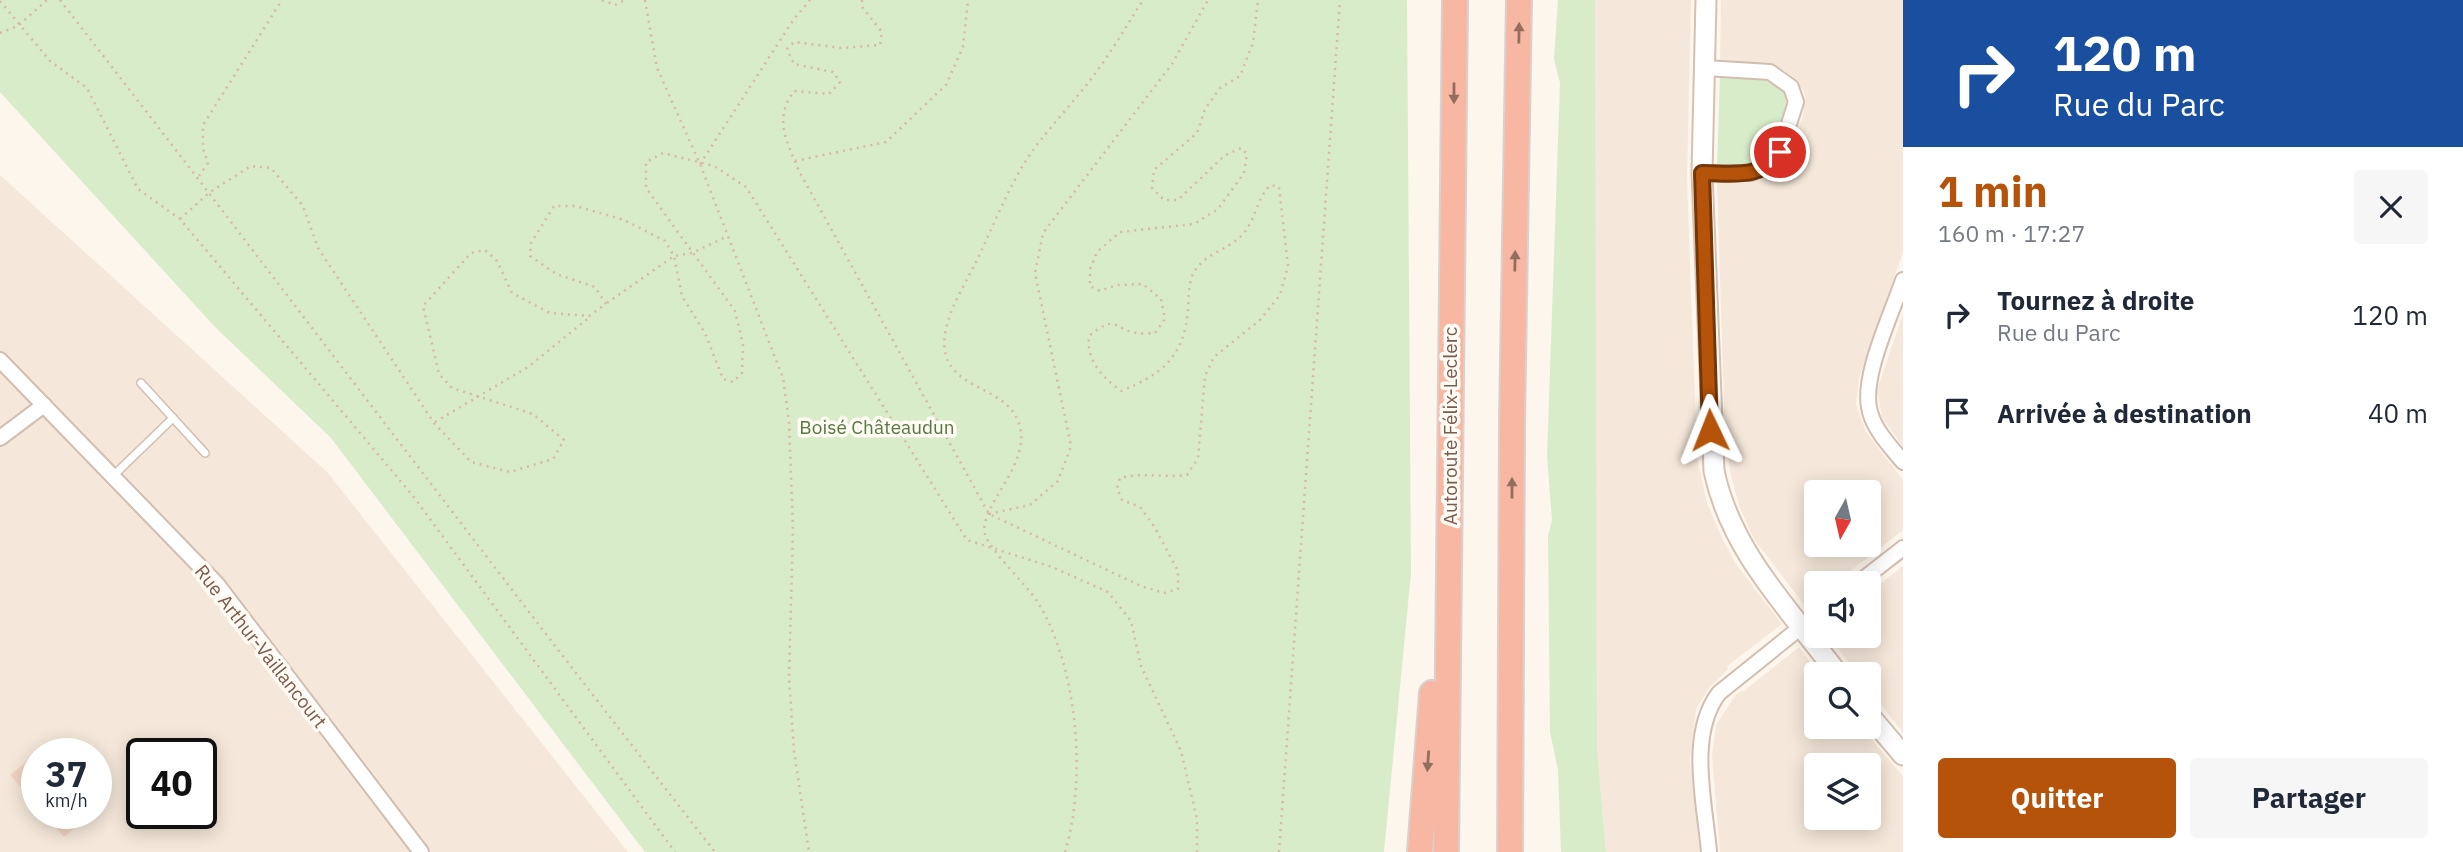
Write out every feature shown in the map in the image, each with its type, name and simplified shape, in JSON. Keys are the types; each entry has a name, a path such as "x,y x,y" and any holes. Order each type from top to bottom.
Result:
{"highway":[{"name":"Autoroute Félix-Leclerc","path":"1447,852 1455,0"},
{"path":"1510,852 1511,557 1519,0"},
{"path":"1420,852 1435,641 1450,547"},
{"path":"1511,557 1526,852"}],"street":[{"path":"1706,0 1702,173 1710,430 1716,481 1724,512 1741,545 1804,615"},
{"path":"1702,173 1751,173 1769,165 1780,152 1796,102 1791,87 1770,72 1705,68"},
{"path":"1903,280 1872,369 1867,394 1874,424 1903,462"},
{"name":"Rue Arthur-Vaillancourt","path":"0,360 217,584 421,852"},
{"path":"0,438 44,405"},
{"path":"1873,571 1903,548"},
{"path":"1709,852 1702,759 1708,712 1719,692 1804,625"},
{"path":"1881,729 1903,755"}],"lane":[{"path":"141,383 205,453"},
{"path":"113,477 173,418"}],"path":[{"path":"0,33 18,26 47,0"},
{"path":"60,0 199,176 392,436 715,852"},
{"path":"199,176 208,163 202,149 203,125 282,0"},
{"path":"602,0 615,5 625,0"},
{"path":"645,0 657,68 700,164 783,378 789,422 794,570 789,677 794,751 809,852"},
{"path":"700,164 794,19 810,0"},
{"path":"862,0 862,7 882,32 880,45 842,48 794,42 787,49 794,64 833,72 840,82 829,94 794,91 782,107 783,133 795,161 989,514 1141,586 1164,593 1178,589 1178,571 1154,526 1140,507 1122,500 1117,488 1119,478 1138,473 1166,478 1187,475 1198,458 1205,376 1214,357 1260,320 1280,295 1288,266 1279,187 1271,185 1265,190 1259,211 1242,236 1203,259 1191,277 1186,329 1175,356 1151,380 1121,391 1101,377 1088,348 1089,335 1102,325 1118,324 1136,334 1155,333 1165,319 1161,299 1143,284 1117,285 1100,291 1090,286 1090,269 1097,252 1119,232 1194,224 1219,209 1244,173 1247,154 1241,148 1224,156 1178,200 1164,200 1152,188 1154,170 1197,133 1205,109 1220,88 1240,76 1253,43 1258,0"},
{"path":"795,161 886,142 946,85 963,47 968,0"},
{"path":"1065,852 1074,820 1077,786 1073,721 1064,671 1041,608 985,533 989,514 1017,458 1021,429 1007,405 966,381 950,364 945,347 948,321 1024,163 1095,75 1143,0"},
{"path":"989,514 1030,505 1058,481 1071,446 1035,273 1043,233 1172,64 1205,10 1208,0"},
{"path":"1279,852 1340,0"},
{"path":"0,1 50,61 87,88 138,189 180,219 413,496 675,852"},
{"path":"606,304 595,287 556,274 530,256 531,243 554,206 576,206 624,220 665,241 674,256 682,296 705,333 723,379 733,382 742,373 743,344 734,311 646,187 646,162 663,153 714,166 746,187 967,540 1052,567 1108,592 1131,621 1141,666 1181,751 1197,819 1197,852"},
{"path":"180,219 210,192 251,166 271,168 303,206 318,247 434,423 471,462 510,472 553,459 564,440 533,414 452,388 439,374 422,306 471,253 485,250 497,261 512,293 550,313 589,316 674,256 692,253 728,236"},
{"path":"434,423 528,367 606,304"}],"shaded area":[{"path":"1594,0 1691,0 1687,179 1697,458 1707,503 1723,540 1736,564 1782,624 1727,666 1728,669 1709,688 1696,709 1690,760 1700,852 1606,852 1597,747"},
{"path":"1721,0 1903,0 1903,252 1859,378 1856,404 1866,432 1903,480 1903,530 1881,547 1881,480 1804,480 1804,557 1868,557 1850,571 1804,571 1804,605 1754,539 1740,508 1725,439 1717,182 1761,180 1779,168 1788,155 1803,116 1805,94 1797,80 1778,66 1720,61"},
{"path":"0,175 327,472 628,852 0,852"},
{"path":"1903,314 1903,447 1882,417 1877,390"},
{"path":"1903,566 1903,733 1881,705 1881,662 1848,662 1838,648 1881,648 1881,583"},
{"path":"1799,647 1810,662 1804,662 1804,739 1871,739 1903,776 1903,852 1720,852 1712,756 1716,725 1736,694 1745,690"}],"green space":[{"name":"Boisé Châteaudun","path":"0,0 1407,0 1411,573 1384,852 645,852 331,438 215,327 0,92"},
{"path":"1558,0 1595,0 1597,747 1606,852 1561,852 1558,770 1550,732 1548,536 1552,520 1547,457 1560,83 1554,59"},
{"path":"1720,77 1766,80 1779,85 1784,91 1784,123 1775,145 1760,162 1717,166"}],"building":[{"path":"21,766 21,788 10,775"},
{"path":"57,829 73,829 64,837"}],"route":[{"path":"1710,430 1702,173 1758,172 1769,165 1780,152"}]}
